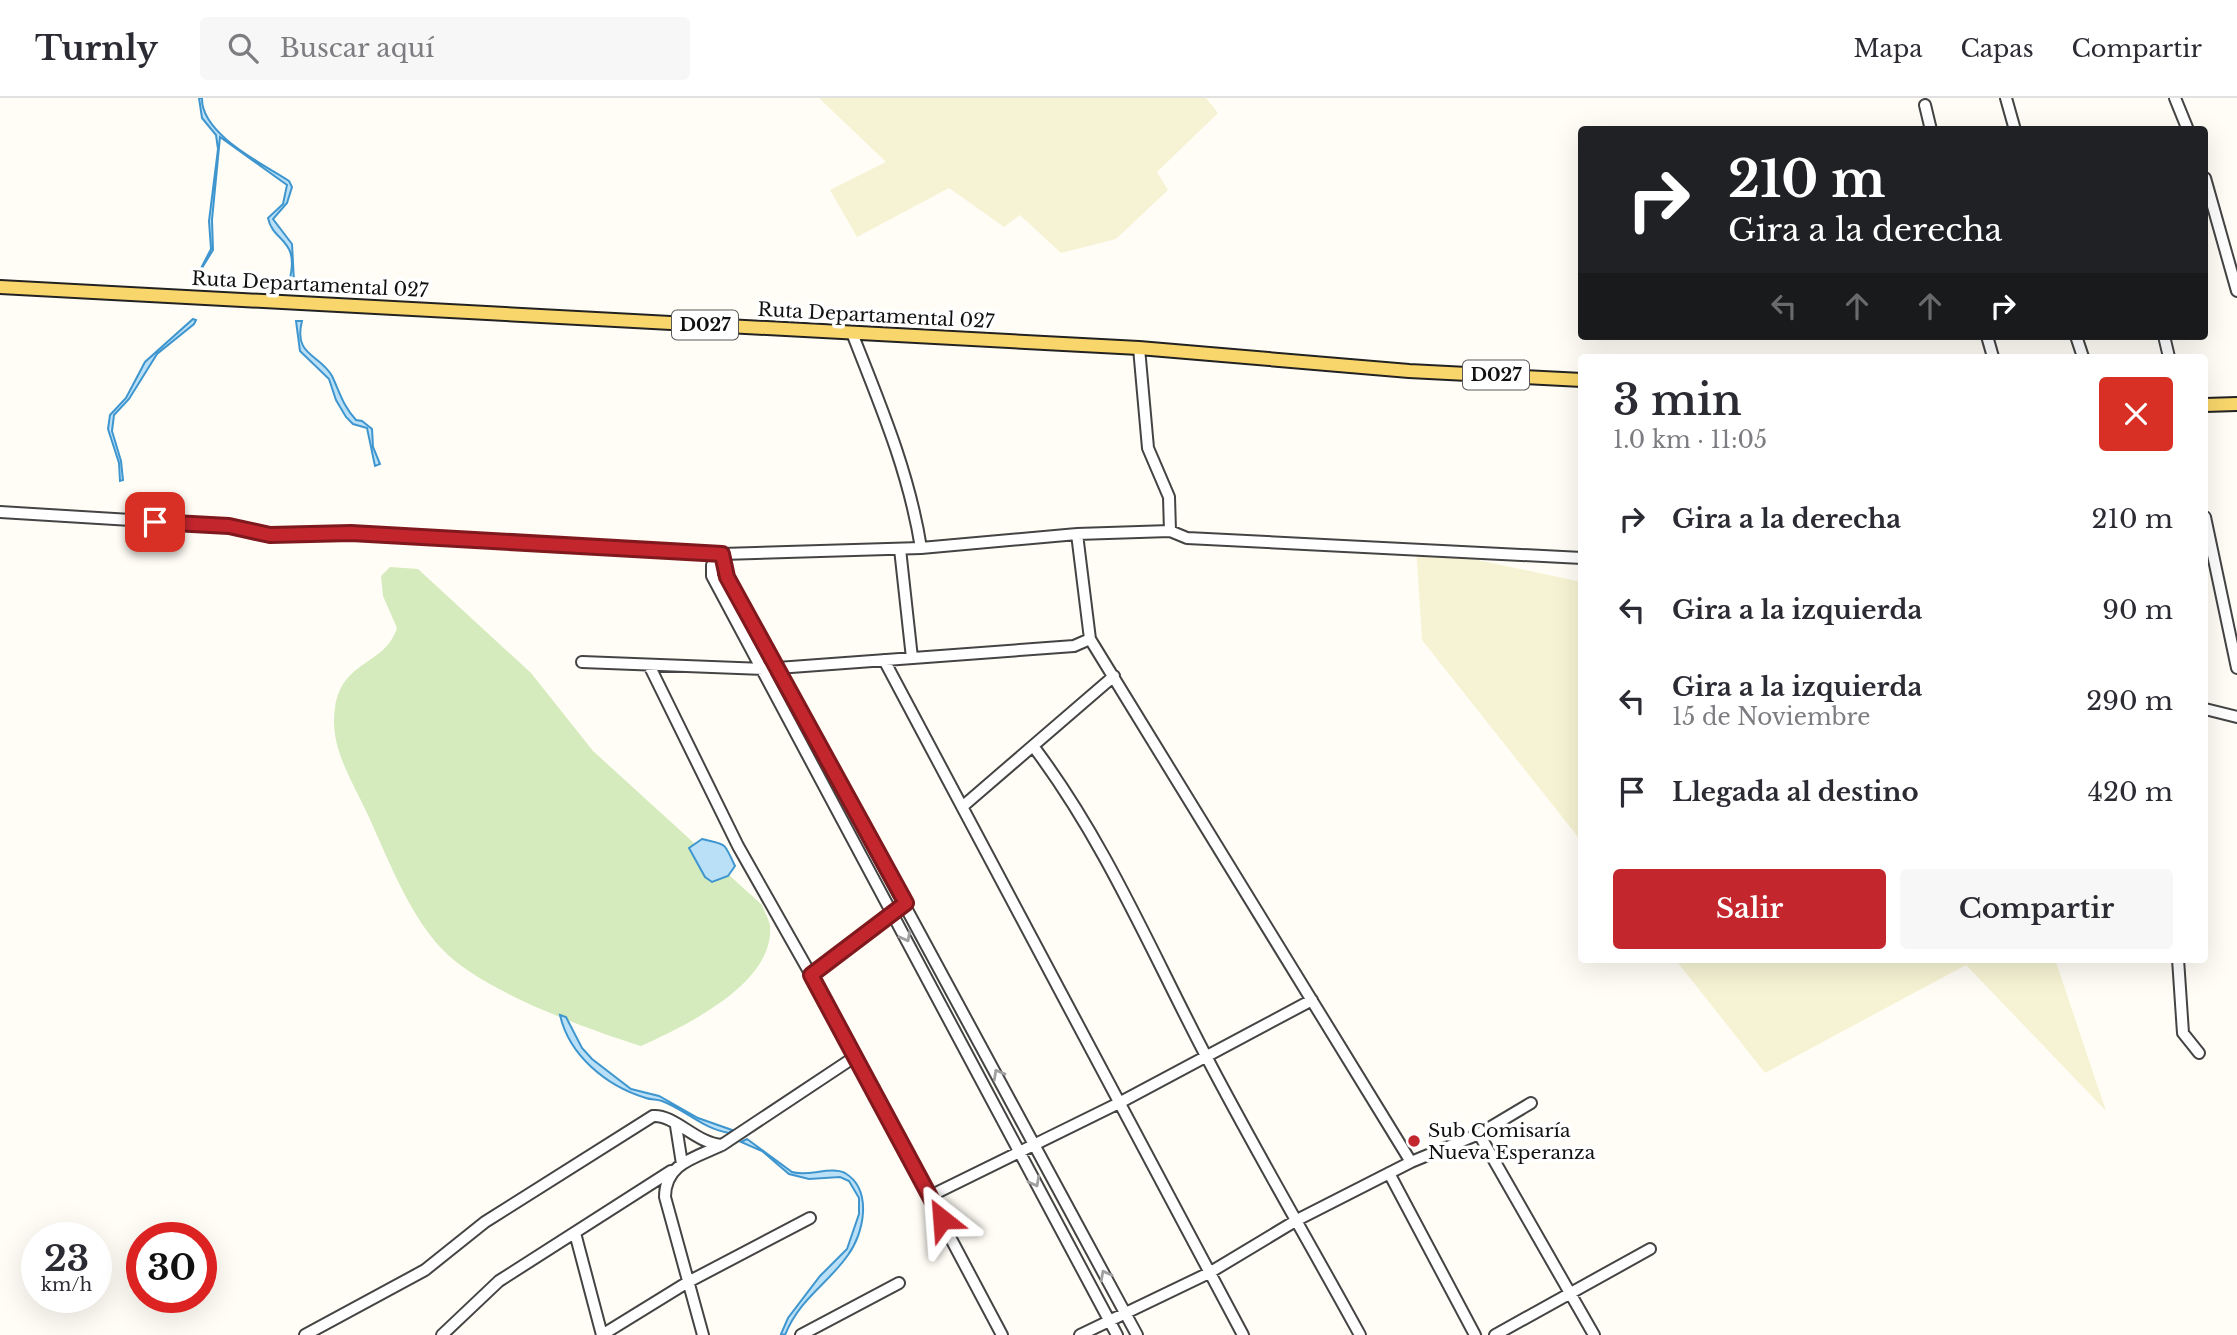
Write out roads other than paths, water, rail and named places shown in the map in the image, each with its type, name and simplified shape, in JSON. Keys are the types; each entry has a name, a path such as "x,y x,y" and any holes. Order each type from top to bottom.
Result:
{"main road":[{"name":"Ruta Departamental 027","path":"0,288 1139,348 1409,370 1578,380"},
{"path":"2208,405 2237,404"}],"street":[{"path":"2006,98 2014,126"},
{"path":"2175,98 2186,126"},
{"path":"1925,105 1930,126"},
{"path":"2208,189 2237,291"},
{"path":"2226,253 2237,247"},
{"path":"852,333 896,444 913,498 921,548"},
{"path":"1139,348 1148,448 1170,496 1170,531"},
{"path":"0,512 229,526 270,535 351,533 722,554 921,548 1077,534 1170,531 1187,538 1578,558"},
{"path":"1077,534 1090,639 1411,1162"},
{"path":"900,549 912,658"},
{"path":"722,554 727,577 906,903 1137,1335"},
{"path":"722,554 712,565 712,576 1117,1335"},
{"path":"2209,559 2237,668"},
{"path":"582,662 764,669 1074,646 1090,639"},
{"path":"884,660 1242,1335"},
{"path":"649,664 738,846 811,975 1002,1335"},
{"path":"962,807 1114,676"},
{"path":"2208,710 2237,717"},
{"path":"1033,746 1066,789 1115,873 1206,1056 1360,1335"},
{"path":"811,975 906,903"},
{"path":"2178,963 2183,1033 2199,1053"},
{"path":"930,1196 1119,1103 1312,1000"},
{"path":"442,1335 499,1281 682,1164 738,1137 853,1058"},
{"path":"1080,1335 1209,1273 1297,1220 1411,1162 1479,1134 1531,1103"},
{"path":"305,1335 425,1270 485,1222 649,1118 658,1115 711,1145 722,1145"},
{"path":"676,1126 682,1164"},
{"path":"1479,1134 1594,1335"},
{"path":"671,1171 665,1183 665,1196 703,1335"},
{"path":"1389,1173 1475,1335"},
{"path":"575,1233 602,1335 688,1282 810,1218"},
{"path":"1494,1335 1650,1250"},
{"path":"801,1335 899,1283"}],"water":[{"path":"199,98 202,98 204,111 211,124 222,135 289,181 292,187 287,203 273,219 292,244 294,282 289,282 292,268 289,249 268,218 283,204 287,185 220,137 212,220 213,250 197,276 211,249 209,221 218,149 216,135 202,118"},
{"path":"193,319 196,320 194,324 157,354 129,399 114,415 112,431 121,461 123,480 120,481 119,463 108,429 110,415 126,398 145,362"},
{"path":"296,321 302,321 300,333 304,348 327,369 356,420 372,429 373,447 380,464 375,466 367,428 353,424 346,417 336,400 329,379 300,351"},
{"path":"702,839 720,843 726,848 735,866 728,876 712,882 705,877 689,848"},
{"path":"560,1015 566,1017 582,1048 592,1059 631,1089 659,1096 698,1118 732,1130 729,1133 711,1128 660,1100 648,1099 617,1086 581,1056 565,1030"},
{"path":"747,1139 792,1172 839,1171 854,1181 860,1190 863,1212 854,1246 840,1266 798,1311 785,1335 781,1334 788,1318 820,1276 847,1249 859,1214 859,1198 849,1181 840,1177 809,1179 789,1174 762,1151 741,1142"}],"place":[{"name":"Sub Comisaría Nueva Esperanza","path":"1414,1141"}]}
